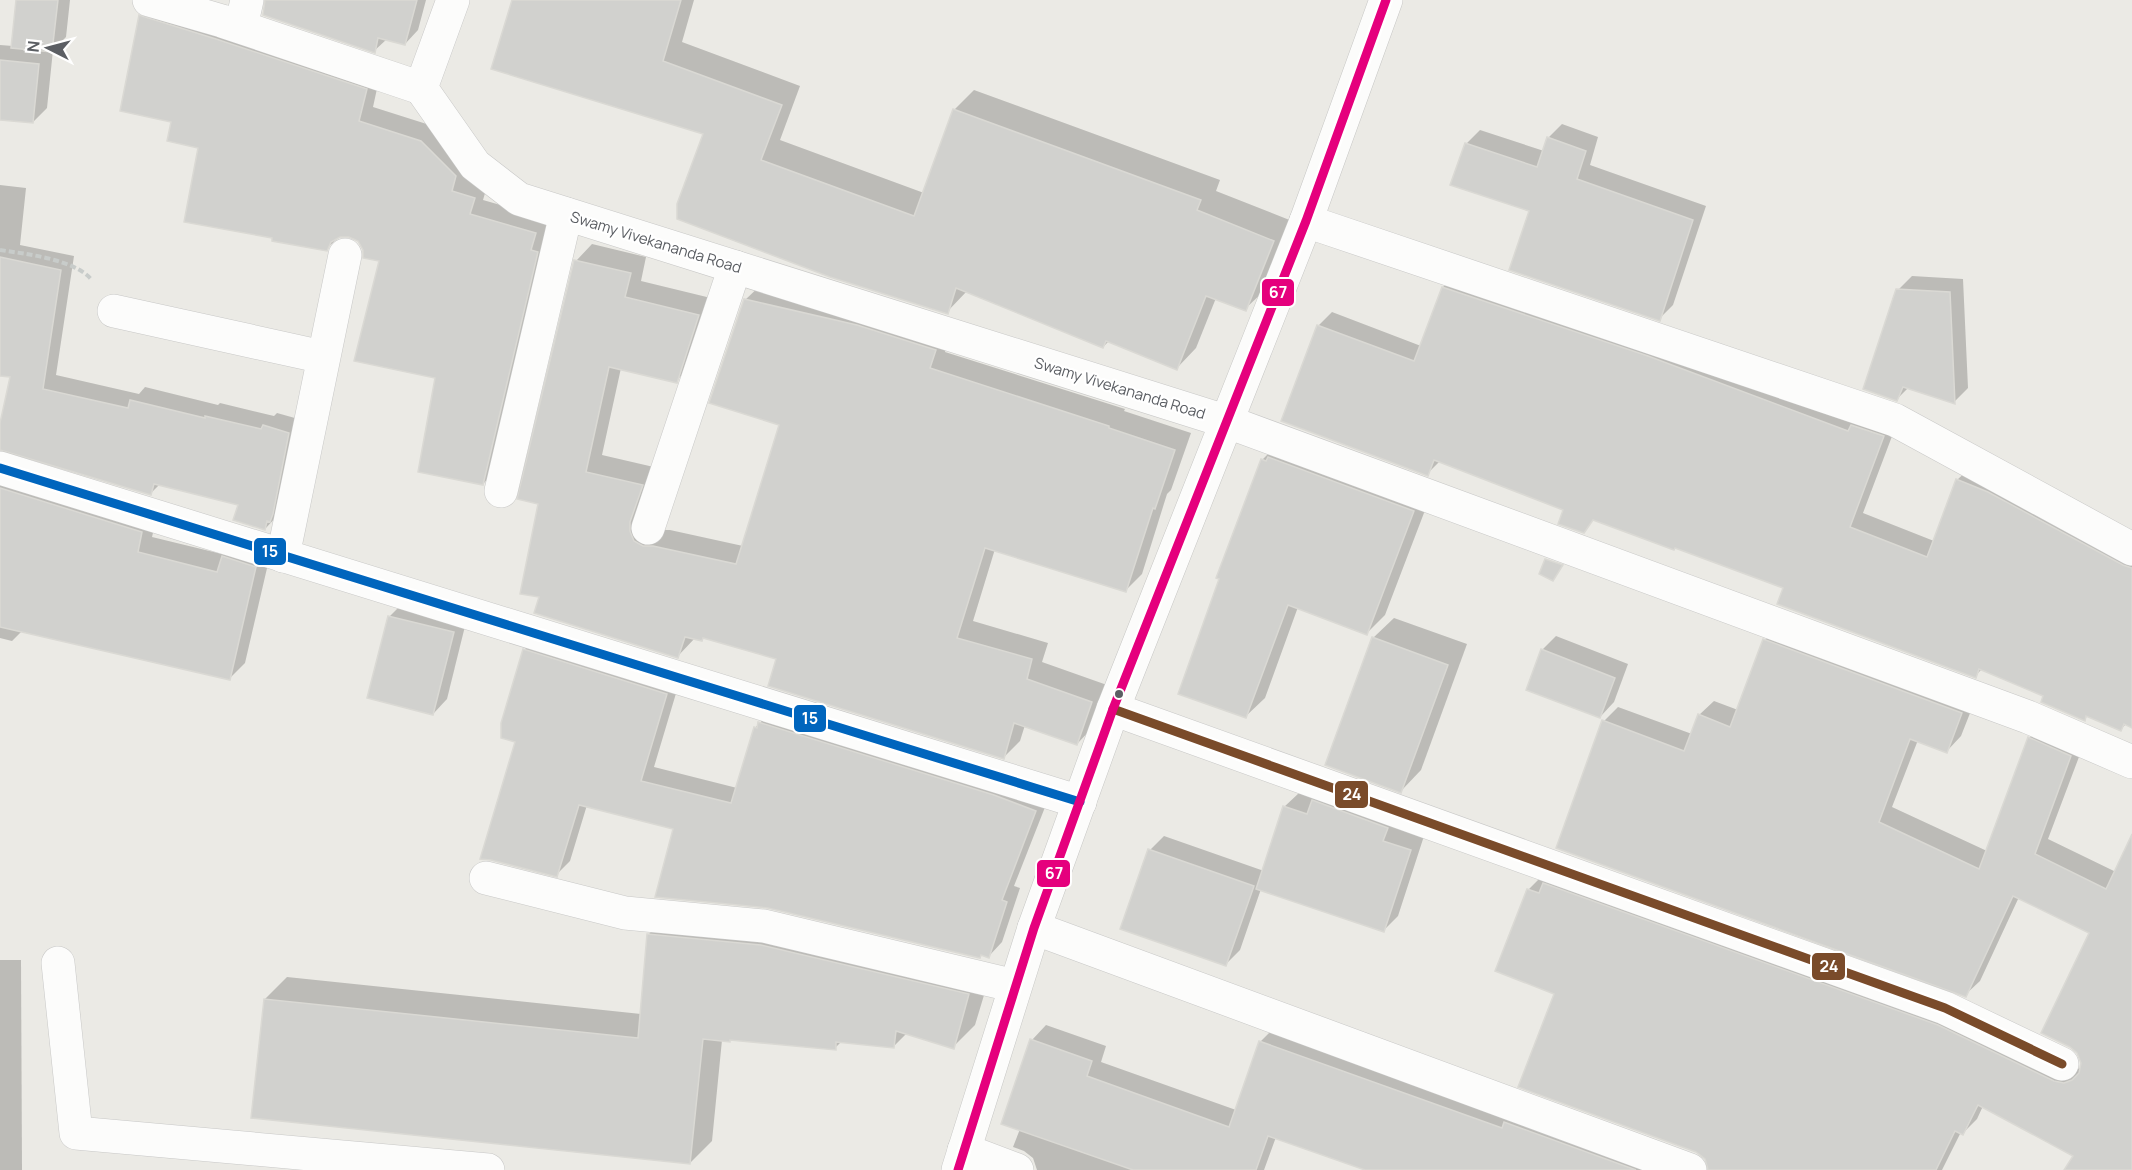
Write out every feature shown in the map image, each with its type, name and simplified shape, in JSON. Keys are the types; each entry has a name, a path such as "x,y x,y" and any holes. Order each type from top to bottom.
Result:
{"street":[{"path":"153,1 244,14 421,88 453,0"},
{"path":"1017,1170 961,1160 1015,986 1113,709 1306,221 1386,0"},
{"name":"Swamy Vivekananda Road","path":"421,88 475,165 519,199 1228,422 2028,717 2132,762"},
{"path":"501,491 566,214"},
{"path":"1306,221 1895,420 2132,549"},
{"path":"282,556 345,255"},
{"path":"648,528 735,267"},
{"path":"114,311 323,357"},
{"path":"0,468 1080,802"},
{"path":"1113,709 1945,1008 2062,1064"},
{"path":"486,878 626,913 764,926 1015,986"},
{"path":"1034,928 1690,1170"},
{"path":"57,963 76,1133 488,1170"}],"path":[{"path":"0,250 71,266 90,276 114,311"}],"building":[{"path":"16,0 58,0 52,52 11,48"},
{"path":"265,0 417,0 405,45 378,38 375,53 263,15"},
{"path":"512,0 681,0 663,61 782,105 761,160 914,216 953,109 1201,200 1197,210 1274,241 1246,311 1206,296 1177,370 1106,341 1103,348 956,288 948,314 830,277 677,219 677,204 703,134 491,69"},
{"path":"139,15 367,89 359,121 421,141 456,176 452,191 475,198 470,214 536,233 531,250 538,252 483,485 418,472 435,378 354,361 379,261 363,258 363,250 358,241 349,237 340,237 331,242 327,251 272,241 272,238 184,222 198,148 167,141 171,122 120,111"},
{"path":"0,60 39,64 33,123 0,120"},
{"path":"1547,137 1586,151 1577,179 1693,220 1660,321 1509,270 1529,211 1450,185 1465,143 1537,167"},
{"path":"0,257 61,270 43,389 128,408 130,400 261,429 263,425 289,433 273,514 270,522 267,521 265,530 233,520 238,505 154,484 151,495 0,450 0,423 10,377 0,376"},
{"path":"574,260 631,273 625,297 699,315 677,383 609,367 586,472 643,485 630,522 630,531 634,541 643,546 653,546 736,564 779,425 709,403 744,299 857,325 936,350 930,368 1109,426 1109,428 1175,450 1155,509 1153,508 1126,592 985,548 957,638 1032,659 1027,679 1092,702 1077,745 1014,723 1004,759 768,686 776,659 703,638 702,641 685,637 678,658 534,613 539,597 520,594 538,504 517,499"},
{"path":"1442,287 1648,356 1848,431 1851,425 1884,436 1850,527 1927,557 1956,479 1988,492 2132,568 2132,728 2124,724 2121,731 2086,716 2085,721 2041,702 2043,696 1979,669 1976,678 1777,604 1783,588 1675,548 1674,550 1593,520 1584,533 1558,524 1563,510 1434,460 1428,476 1281,421 1317,325 1414,361"},
{"path":"1896,289 1950,292 1955,404 1903,387 1897,401 1863,389"},
{"path":"1268,457 1414,511 1367,635 1288,605 1246,718 1178,694 1219,579 1216,578 1261,459 1266,461"},
{"path":"0,488 142,532 138,552 217,572 222,556 256,567 230,680 0,627"},
{"path":"1545,559 1563,565 1553,581 1539,574"},
{"path":"388,616 454,632 433,715 367,698"},
{"path":"1372,637 1448,665 1401,793 1325,765"},
{"path":"1763,639 1962,713 1947,753 1910,739 1879,822 1979,869 2028,737 2071,756 2035,854 2106,889 2132,834 2132,1170 2064,1170 2073,1156 1978,1105 1963,1135 1955,1131 1936,1170 1708,1170 1705,1159 1696,1152 1518,1087 1554,994 1495,971 1527,889 1539,893 1543,883 1938,1025 2054,1081 2064,1083 2072,1080 2079,1073 2081,1063 2077,1053 2070,1047 2041,1033 2089,933 2013,896 1966,997 1556,848 1602,720 1684,751 1698,714 1730,727"},
{"path":"523,649 667,694 641,781 731,803 754,727 757,728 758,722 994,795 1036,811 1002,900 1007,902 989,958 981,955 980,958 768,908 655,897 673,829 579,805 557,877 480,859 515,742 501,738 501,723"},
{"path":"1541,649 1615,678 1600,718 1526,690"},
{"path":"1312,800 1388,828 1383,841 1411,850 1384,932 1256,889 1283,806 1307,814"},
{"path":"1148,849 1254,886 1226,966 1120,929"},
{"path":"647,934 761,945 969,994 954,1049 896,1031 894,1048 836,1042 836,1050 703,1039 690,1164 251,1118 264,999 638,1038"},
{"path":"1030,1039 1092,1061 1087,1076 1229,1127 1259,1041 1502,1128 1504,1122 1636,1170 1365,1170 1268,1136 1256,1170 1133,1170 1001,1124"}],"transit line":[{"name":"67","path":"958,1170 1034,928 1113,709 1306,221 1386,0"},
{"name":"15","path":"0,468 1080,802"},
{"name":"24","path":"1113,709 1945,1008 2062,1064"}]}
